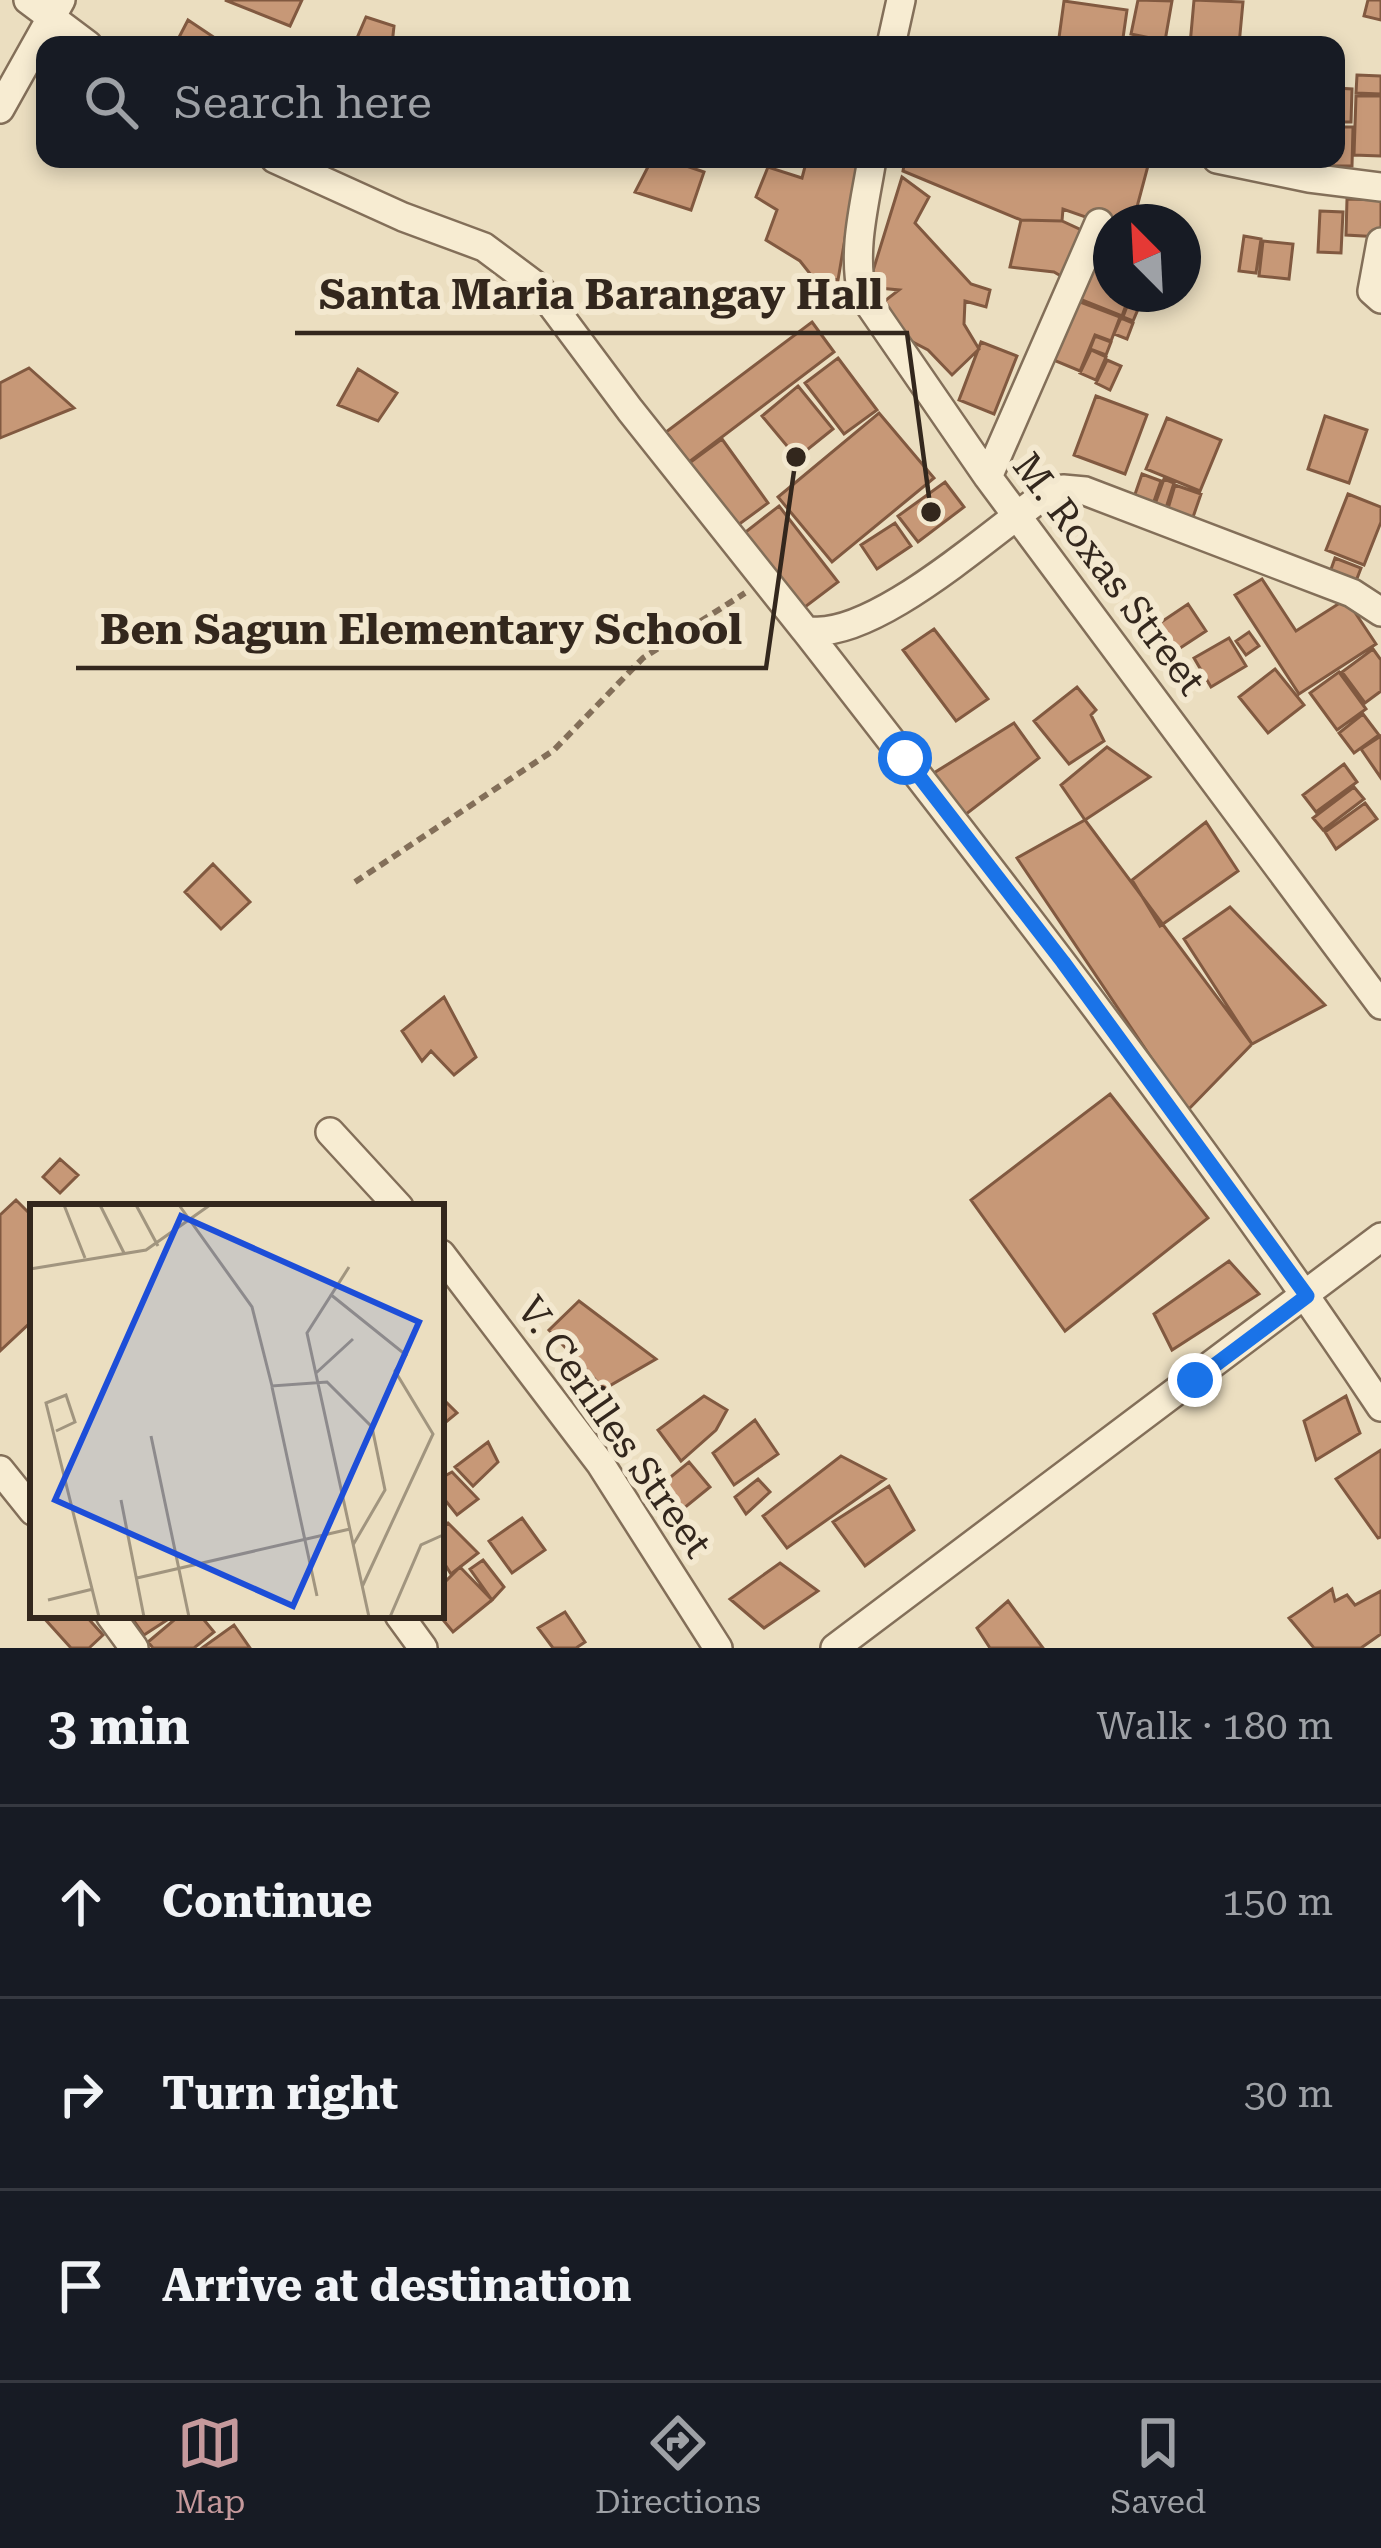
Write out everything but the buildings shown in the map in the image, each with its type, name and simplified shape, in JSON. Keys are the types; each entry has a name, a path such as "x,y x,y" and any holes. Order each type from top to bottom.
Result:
{"street":[{"path":"28,0 56,9 80,36"},
{"path":"893,36 901,0"},
{"path":"41,36 56,9"},
{"path":"0,109 36,45"},
{"path":"295,168 484,248 539,288 1063,962 1307,1296 1381,1407"},
{"name":"M. Roxas Street","path":"871,168 858,244 862,294 988,477 1381,1005"},
{"path":"1261,168 1381,187"},
{"path":"988,477 1093,237"},
{"path":"1381,242 1372,291 1381,299"},
{"path":"806,630 829,632 859,624 896,603 1045,495 1063,489 1085,491 1352,593 1381,612"},
{"path":"330,1132 396,1204"},
{"path":"835,1648 1381,1237"},
{"name":"V. Cerilles Street","path":"444,1258 601,1463 718,1648"},
{"path":"0,1470 30,1507"},
{"path":"112,1618 134,1648"},
{"path":"401,1618 422,1648"}],"path":[{"path":"355,882 554,750 644,658 764,582"}],"place":[{"name":"Ben Sagun Elementary School","path":"796,457"},
{"name":"Santa Maria Barangay Hall","path":"931,512"}],"route":[{"path":"905,758 1063,962 1307,1296 1195,1380"}]}
